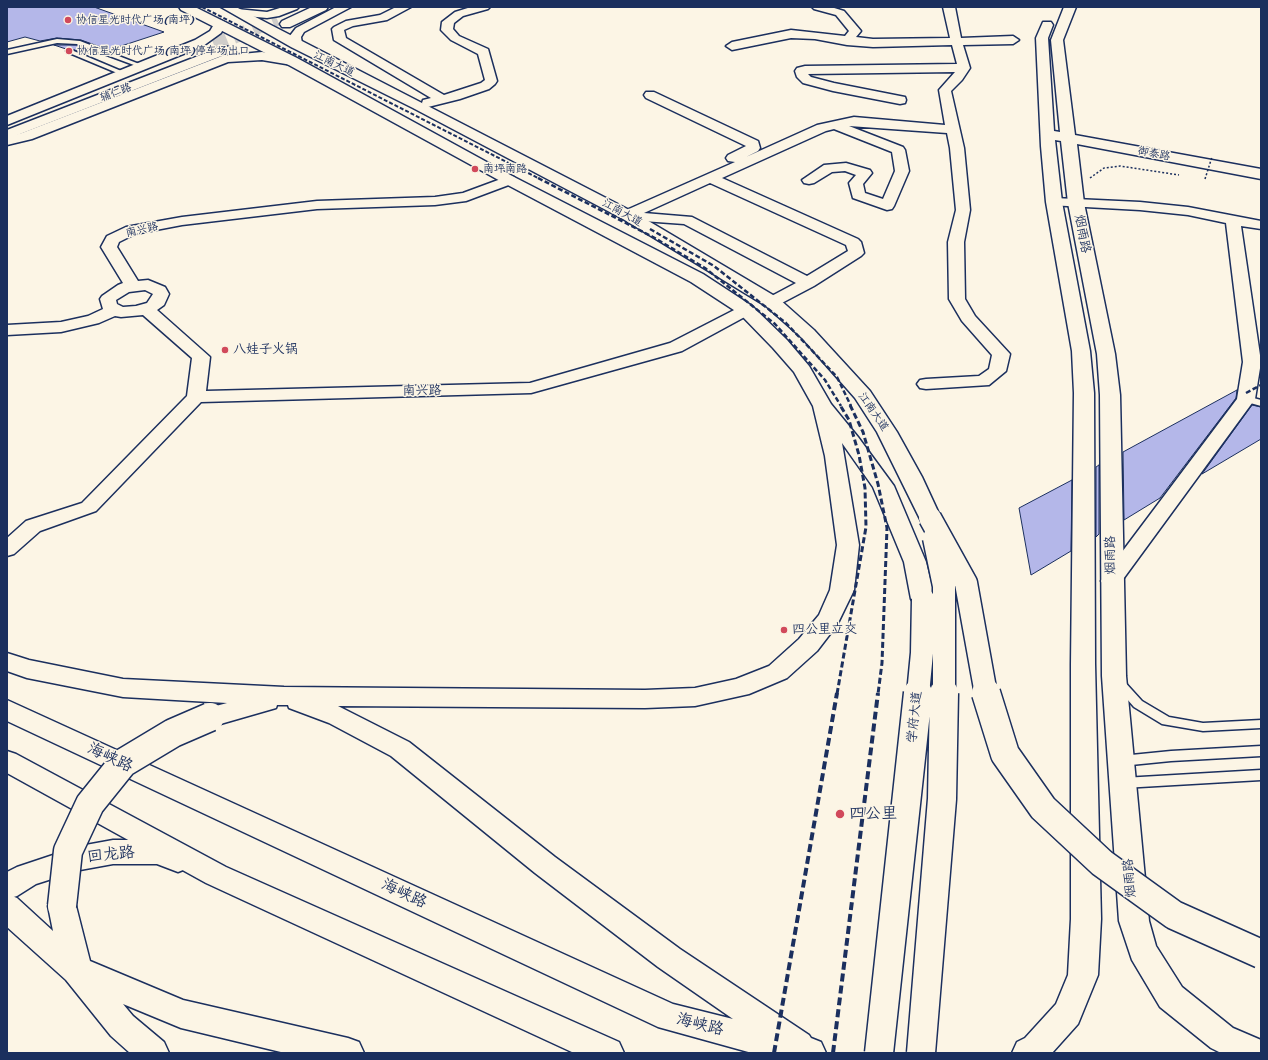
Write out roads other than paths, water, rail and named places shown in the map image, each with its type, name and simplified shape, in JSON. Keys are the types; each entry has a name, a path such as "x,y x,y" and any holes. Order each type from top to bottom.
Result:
{"main road":[{"name":"江南大道","path":"185,7 220,23 292,61 510,180 697,278 746,310 780,344 798,365 823,406"},
{"path":"303,7 281,21 322,7"},
{"name":"烟雨路","path":"1054,7 1042,38 1058,142 1083,204 1106,354 1110,395 1111,581 1114,676 1134,921 1143,951 1171,998 1222,1038 1256,1053"},
{"name":"烟雨路","path":"1028,1053 1036,1048 1067,1014 1083,975 1086,919 1083,664 1084,392 1081,351 1054,202 1058,142 1057,40 1070,7"},
{"name":"江南大道","path":"232,9 296,44 418,105 625,214 772,302 808,334 862,395 887,432 912,477 930,518"},
{"name":"辅仁路","path":"7,126 159,68 219,47 7,135"},
{"name":"御泰路","path":"1058,142 1261,174"},
{"name":"御泰路","path":"1058,142 1261,185"},
{"path":"7,662 27,670 123,688 284,696 637,699 695,697 740,687 778,672 808,645 829,619 842,590 848,545 835,456 823,406"},
{"name":"学府大道","path":"823,406 851,441 882,486 915,562 923,599 922,653 879,1053"},
{"path":"930,518 966,583 987,701 1005,754 1043,808 1102,863 1174,915 1261,954"},
{"name":"学府大道","path":"921,1053 942,799 945,657 944,586 930,518"},
{"path":"77,970 62,906 68,850 90,804 123,764 173,733 210,717 284,696 338,716 400,749 545,864 669,958 810,1053"},
{"name":"海峡路","path":"7,710 669,1017 810,1053"},
{"path":"7,761 216,875 608,1053"},
{"name":"回龙路","path":"7,887 27,875 80,858 113,852 159,852 216,875"},
{"path":"11,912 77,970 122,1026 153,1053"},
{"path":"77,970 181,1014 348,1053"}],"street":[{"path":"232,9 267,15 275,14 292,7"},
{"path":"296,44 295,37 300,30 345,7"},
{"path":"405,7 384,18 350,24 338,29 340,40 441,100"},
{"path":"418,105 441,100 485,86 491,81 484,52 455,38 447,30 448,22 459,14 484,7"},
{"path":"818,7 840,13 848,21 855,31 847,40"},
{"path":"949,7 956,43 964,68"},
{"path":"7,121 144,67 209,38 215,33 220,23"},
{"path":"732,46 791,34 815,35 873,43 956,43 1013,40"},
{"path":"7,141 27,136 226,59 262,56 292,61"},
{"path":"900,100 833,87 807,80 803,77 801,71 964,68"},
{"path":"926,384 983,381 997,372 1000,354 992,342 968,318 957,299 956,242 963,210 957,148 946,99 946,90 964,68"},
{"path":"625,214 753,148 753,144 650,95"},
{"path":"625,214 822,128 854,121 953,130"},
{"path":"810,180 829,168 846,167 866,173 856,183 858,195 887,206 902,171 898,150 834,125"},
{"path":"710,178 853,242 856,253 808,283 772,302"},
{"name":"南兴路","path":"133,286 110,247 112,239 131,230 182,221 317,205 443,200 466,197 510,180"},
{"path":"1054,202 1140,206 1188,211 1261,225"},
{"path":"625,214 687,220 808,283"},
{"path":"1111,581 1254,401 1252,362 1233,220"},
{"path":"7,330 60,327 94,320 114,310 129,312 146,309 158,302 161,294 155,287 133,286 117,291 108,299 110,307 114,310"},
{"path":"7,549 33,526 89,507 196,397 201,357 146,309"},
{"name":"南兴路","path":"196,397 531,388 676,347 746,310"}],"lane":[{"path":"7,52 57,41 78,42 144,67"},
{"path":"69,50 124,74"},
{"path":"1114,676 1138,704 1166,721 1203,727 1261,724"},
{"path":"1122,772 1171,756 1261,751"},
{"path":"1122,772 1193,778 1261,775"}],"tunnel":[{"path":"214,45 277,19"}],"railway":[{"path":"202,7 540,179"},
{"path":"538,178 653,237 705,268 775,324 825,380 841,406"},
{"path":"650,229 714,266 786,323 837,377 851,406"},
{"path":"1246,393 1261,385"},
{"path":"837,694 866,527 865,488 859,455 849,420 840,405"},
{"path":"850,405 863,432 878,484 887,528 882,663 878,694"},
{"path":"774,1053 837,693"},
{"path":"833,1053 878,693"}],"place":[{"name":"协信星光时代广场(南坪)","path":"68,20"},
{"name":"协信星光时代广场(南坪)停车场出口","path":"69,51"},
{"name":"南坪南路","path":"475,169"},
{"name":"八娃子火锅","path":"225,350"},
{"name":"四公里立交","path":"784,630"},
{"name":"四公里","path":"840,814"}]}
